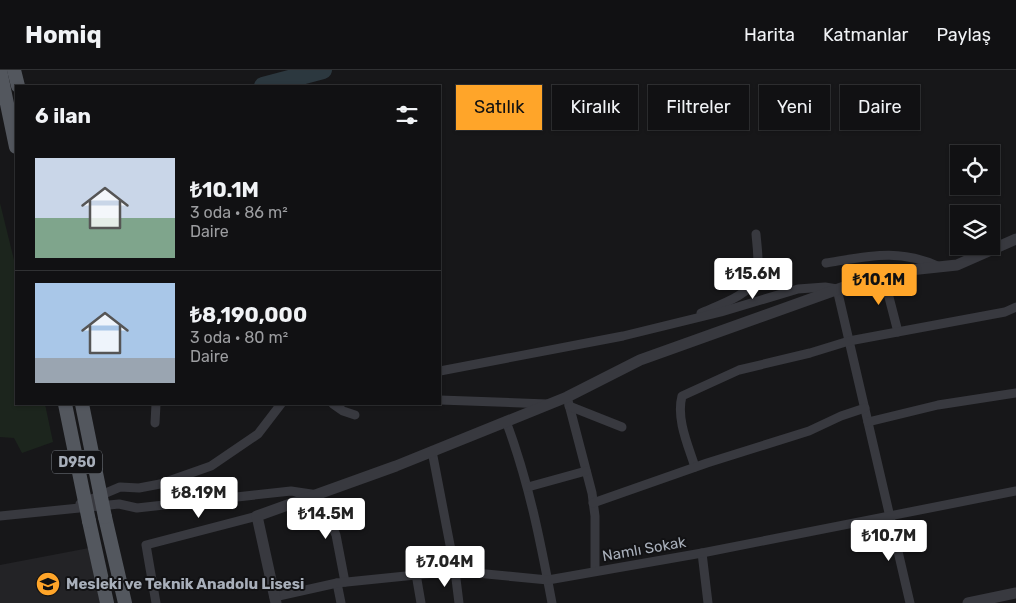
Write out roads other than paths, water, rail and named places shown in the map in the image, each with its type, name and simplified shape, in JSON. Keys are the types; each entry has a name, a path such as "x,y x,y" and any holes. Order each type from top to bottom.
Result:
{"main road":[{"path":"0,70 15,142"},
{"path":"14,70 18,85"},
{"name":"D950","path":"65,405 88,521 107,603"},
{"name":"D950","path":"82,405 125,603"}],"street":[{"path":"682,320 727,302 747,290 756,279 756,234"},
{"path":"441,400 550,404 568,401 640,360 883,274 957,265 1016,239"},
{"path":"826,263 898,254 920,257 944,268"},
{"path":"883,274 898,332"},
{"path":"441,371 623,336 682,320 721,312 798,289 824,287 837,289"},
{"path":"837,289 910,603"},
{"path":"695,467 682,425 680,403 682,396 739,370 810,353 849,341 1004,312 1016,307"},
{"path":"1004,312 1016,313"},
{"path":"868,422 931,407 1016,393"},
{"path":"568,401 622,427"},
{"path":"568,401 593,504 595,571"},
{"path":"156,603 146,545 257,516 318,495 550,404"},
{"path":"155,423 156,405"},
{"path":"64,511 120,487 139,488 160,484 211,466 258,434 280,405"},
{"path":"334,405 343,411 355,415"},
{"path":"593,504 695,467 793,437 865,408"},
{"path":"506,422 528,487 552,603"},
{"path":"432,451 455,571 459,603"},
{"path":"528,487 586,471"},
{"path":"0,516 119,504 137,508 291,491 318,495"},
{"name":"Namlı Sokak","path":"275,600 341,582 455,571 548,580 702,553 1016,491"},
{"path":"318,495 336,535 341,582 341,603"},
{"path":"257,516 275,600"},
{"path":"702,553 708,603"},
{"path":"416,574 421,603"},
{"path":"968,603 1011,597"}],"waterway":[{"path":"267,85 323,70"}],"place":[{"name":"Mesleki ve Teknik Anadolu Lisesi","path":"48,584"}]}
